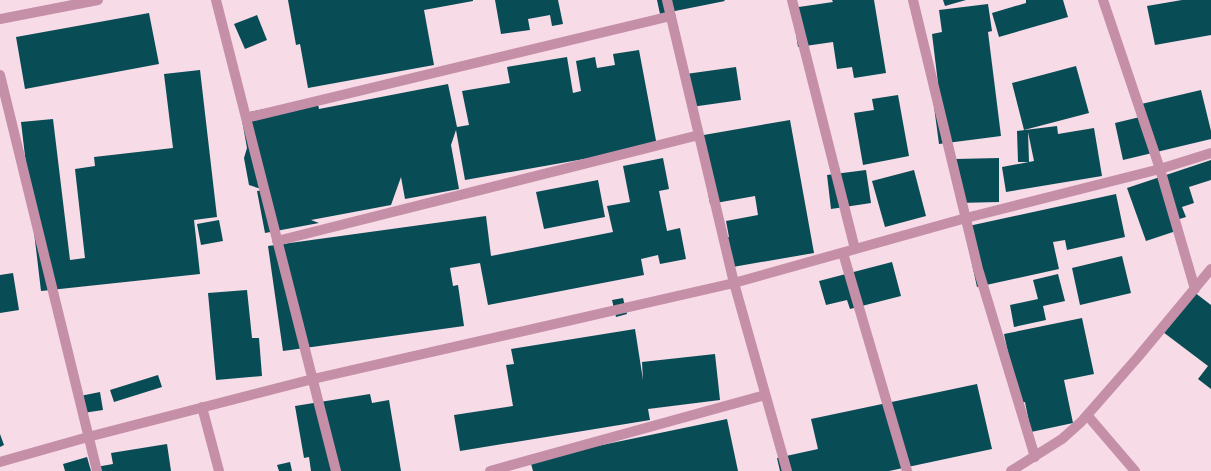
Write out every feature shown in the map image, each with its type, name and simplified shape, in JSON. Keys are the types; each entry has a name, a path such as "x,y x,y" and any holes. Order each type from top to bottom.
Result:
{"street":[{"path":"0,19 98,0"},
{"path":"216,0 336,471"},
{"path":"667,0 734,283 787,471"},
{"path":"792,0 855,249"},
{"path":"913,0 978,269 1035,457"},
{"path":"1103,0 1160,169 1195,289"},
{"path":"246,118 671,16"},
{"path":"0,75 97,471"},
{"path":"277,241 699,134"},
{"path":"0,462 88,437 313,379 734,283 966,218 1160,169 1211,154"},
{"path":"843,252 907,471"},
{"path":"1011,471 1062,439 1086,415 1138,357 1211,269"},
{"path":"490,471 765,395"},
{"path":"202,407 219,471"},
{"path":"1086,415 1136,471"}],"building":[{"path":"288,0 473,1 424,10 434,65 308,88 300,44 296,45"},
{"path":"495,0 558,0 563,24 552,26 550,15 528,19 530,30 501,34"},
{"path":"657,0 724,0 725,1 660,14"},
{"path":"832,0 874,0 886,73 854,78 852,67 837,69 833,42 798,47 792,8 833,2"},
{"path":"943,0 966,0 945,6"},
{"path":"1026,0 1063,0 1068,17 999,37 992,13 1026,3"},
{"path":"1182,0 1211,0 1211,35 1155,45 1147,6"},
{"path":"988,4 992,31 988,32 1001,136 939,144 931,84 938,83 932,34 942,32 939,10"},
{"path":"149,13 159,64 25,89 16,37"},
{"path":"257,15 267,40 245,49 234,24"},
{"path":"639,50 657,146 465,180 456,130 451,145 459,189 405,199 401,177 391,205 311,220 319,223 265,233 257,191 264,190 249,185 244,158 247,148 242,120 244,113 317,99 319,109 448,84 457,127 469,125 462,91 510,83 507,67 567,57 573,93 581,91 576,61 595,57 597,68 615,65 613,54"},
{"path":"1076,66 1089,113 1024,130 1012,83"},
{"path":"736,67 741,100 691,107 686,74"},
{"path":"200,70 217,217 194,220 200,274 41,291 21,122 53,119 70,260 85,258 75,169 95,166 94,157 173,148 164,74"},
{"path":"1201,90 1211,131 1211,139 1123,160 1115,123 1140,117 1137,105"},
{"path":"898,95 909,156 863,165 854,113 874,110 872,99"},
{"path":"790,120 814,253 727,268 721,238 729,237 726,221 758,215 755,196 710,204 698,136"},
{"path":"1057,126 1058,134 1094,128 1102,176 1006,192 1002,167 1029,162 1018,162 1017,131","holes":["1028,132 1034,161 1029,162"]},
{"path":"663,158 669,189 659,191 667,231 680,228 686,259 660,264 658,255 641,259 644,275 488,305 480,263 450,268 453,286 458,285 464,326 283,351 268,246 486,216 491,256 613,232 607,206 630,202 623,166"},
{"path":"999,158 999,202 957,203 956,159"},
{"path":"1211,160 1211,180 1189,187 1194,203 1182,207 1186,217 1173,221 1176,231 1146,241 1127,188"},
{"path":"866,170 871,203 831,209 827,175"},
{"path":"914,170 926,216 885,227 872,181"},
{"path":"598,180 605,217 544,229 536,192"},
{"path":"1116,194 1125,237 1067,250 1065,240 1053,242 1059,269 977,287 964,227"},
{"path":"219,220 223,241 201,245 197,224"},
{"path":"1122,256 1131,293 1080,305 1072,268"},
{"path":"892,262 901,296 850,309 847,300 826,305 819,281"},
{"path":"13,273 19,310 0,313 0,275"},
{"path":"1058,274 1065,301 1043,306 1046,320 1014,327 1010,305 1038,299 1033,280"},
{"path":"247,290 252,338 259,338 262,376 216,380 208,293"},
{"path":"1194,292 1211,305 1211,389 1198,379 1208,366 1163,332"},
{"path":"623,298 627,314 616,317 612,300"},
{"path":"1082,318 1094,374 1064,380 1073,423 1031,432 1025,402 1019,403 1004,334"},
{"path":"635,329 643,380 642,362 715,354 720,400 648,409 650,420 460,451 454,415 513,406 506,365 514,364 511,349"},
{"path":"158,375 162,387 114,402 110,390"},
{"path":"977,384 992,449 889,471 780,471 777,458 818,449 811,419"},
{"path":"100,392 103,410 83,413 80,396"},
{"path":"370,394 372,403 389,400 401,471 311,471 309,457 304,458 295,406"},
{"path":"727,419 738,471 533,471 530,460"},
{"path":"0,434 4,445 0,447"},
{"path":"167,444 171,471 97,471 96,467 113,464 111,453"},
{"path":"87,457 91,471 65,471 63,464"},
{"path":"290,462 292,471 279,471 277,465"}]}
